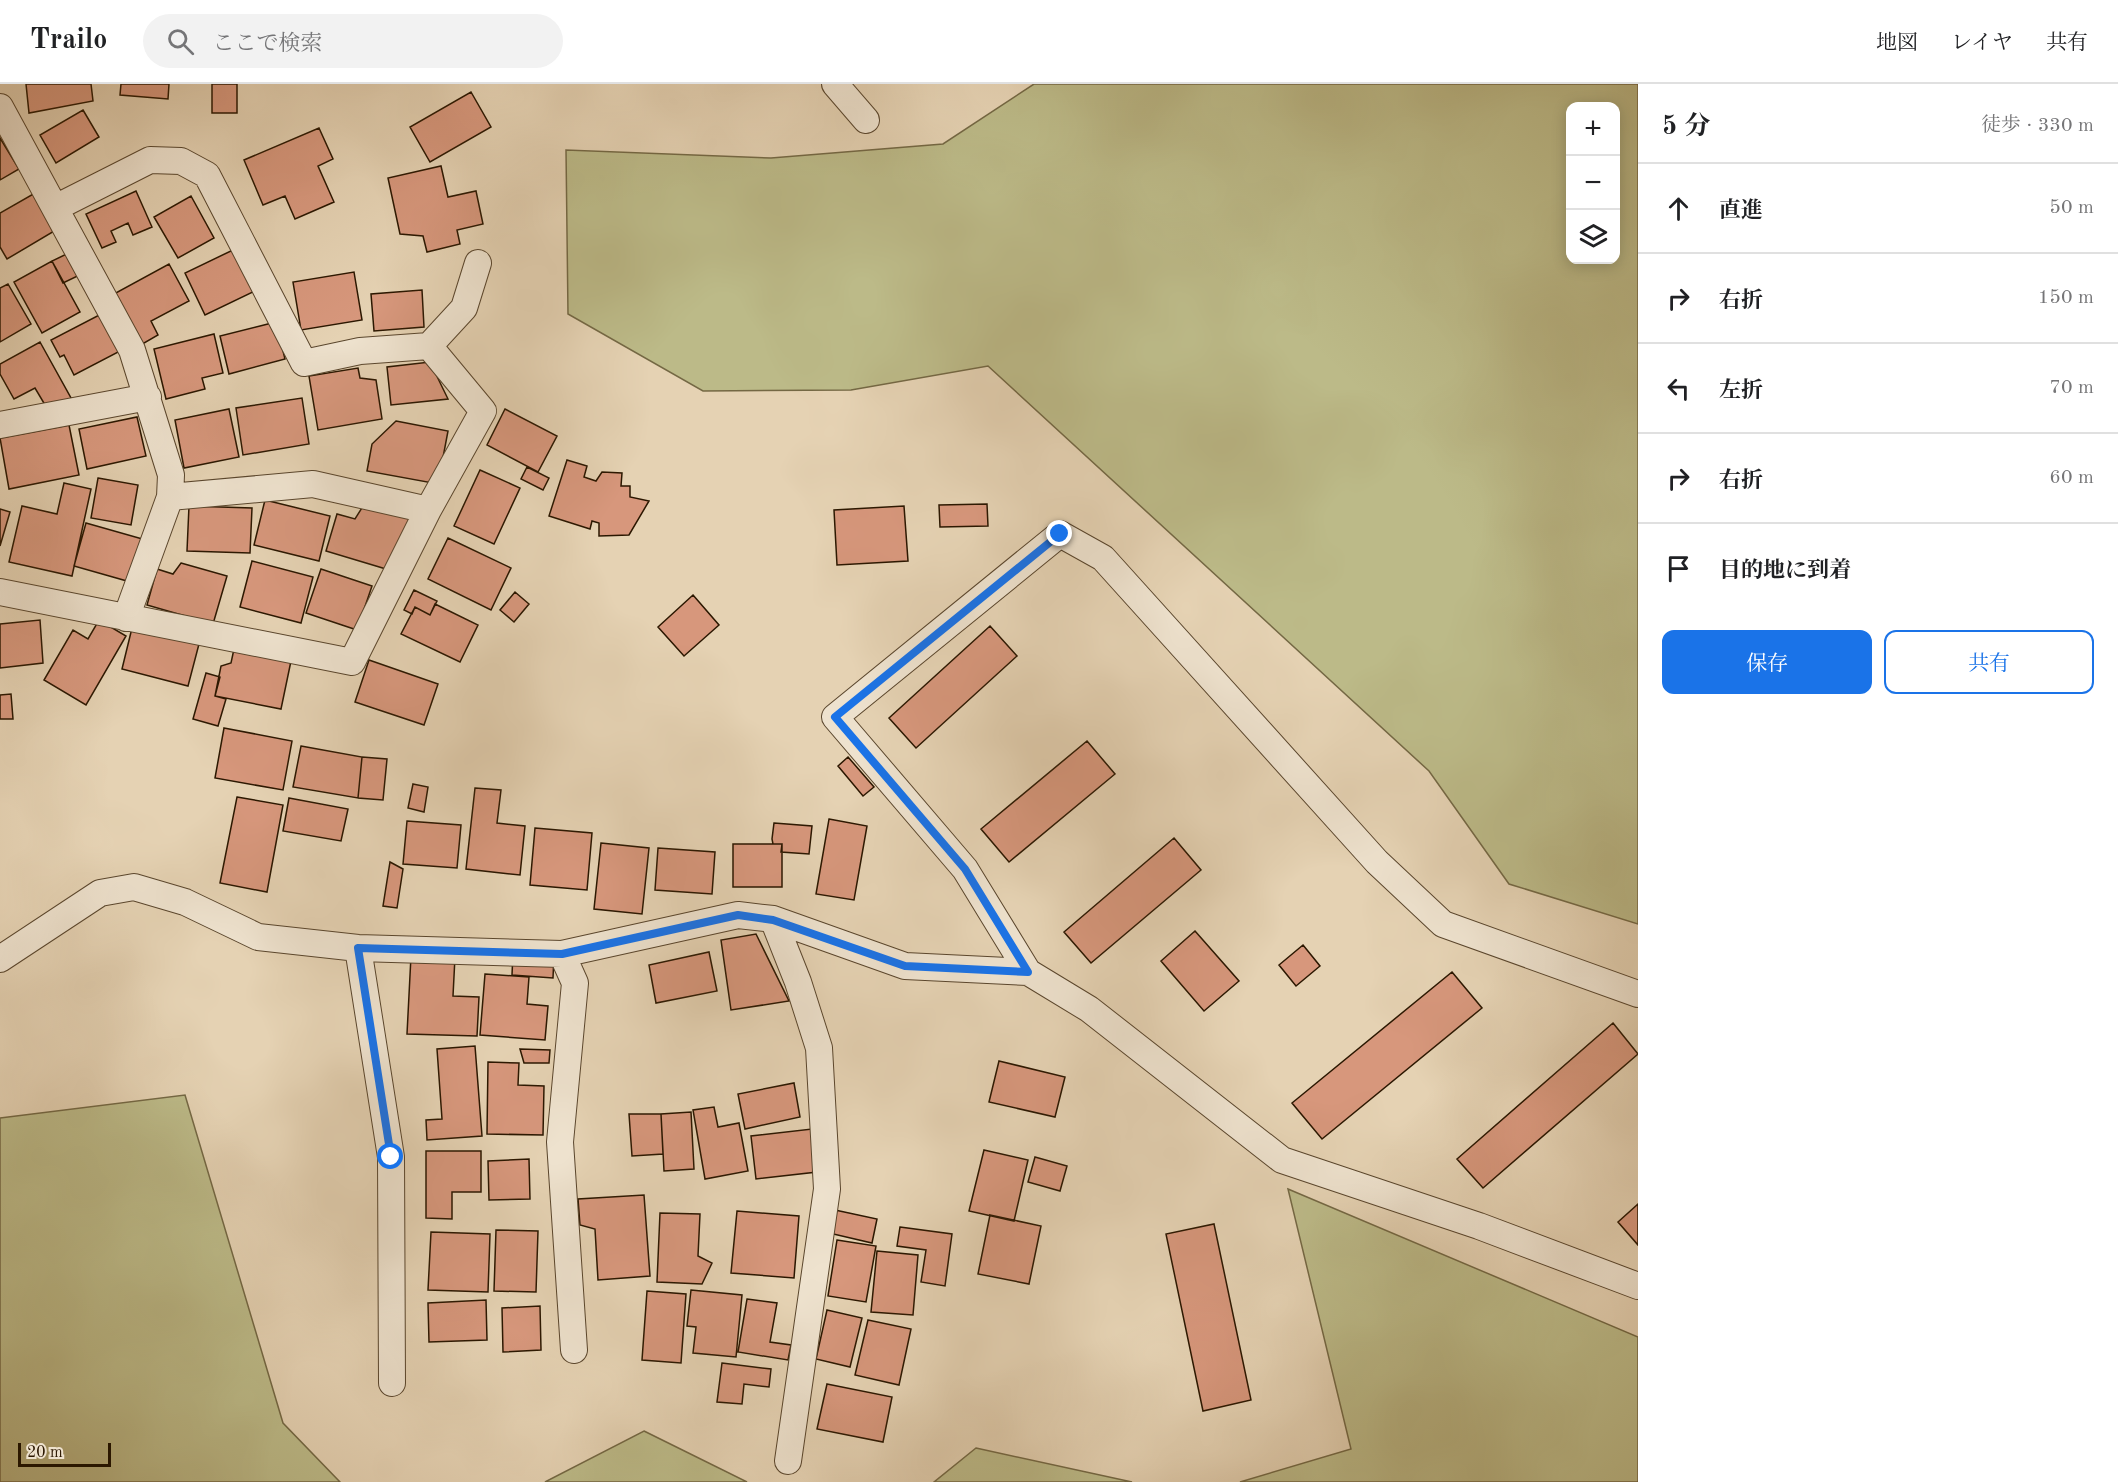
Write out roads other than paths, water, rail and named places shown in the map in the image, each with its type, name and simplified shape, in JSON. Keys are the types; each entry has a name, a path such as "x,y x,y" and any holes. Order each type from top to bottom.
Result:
{"street":[{"path":"835,84 866,120"},
{"path":"0,107 132,350 171,476 170,496 126,618"},
{"path":"55,208 150,160 181,161 207,175 304,363 360,351 429,346 464,308 478,263"},
{"path":"0,592 352,662 428,510 483,411 429,346"},
{"path":"0,424 148,397"},
{"path":"170,496 313,484 428,510"},
{"path":"1638,994 1443,924 1377,862 1103,558 1060,534 835,717 965,869 1028,972 1089,1010 1282,1160 1479,1226 1638,1286"},
{"path":"0,959 100,893 134,887 185,902 258,937 358,948 562,954 738,915 773,920 905,966 1028,972"},
{"path":"773,920 798,982 819,1048 827,1189 788,1461"},
{"path":"358,948 391,1157 392,1383"},
{"path":"562,954 575,983 560,1142 574,1350"}]}
